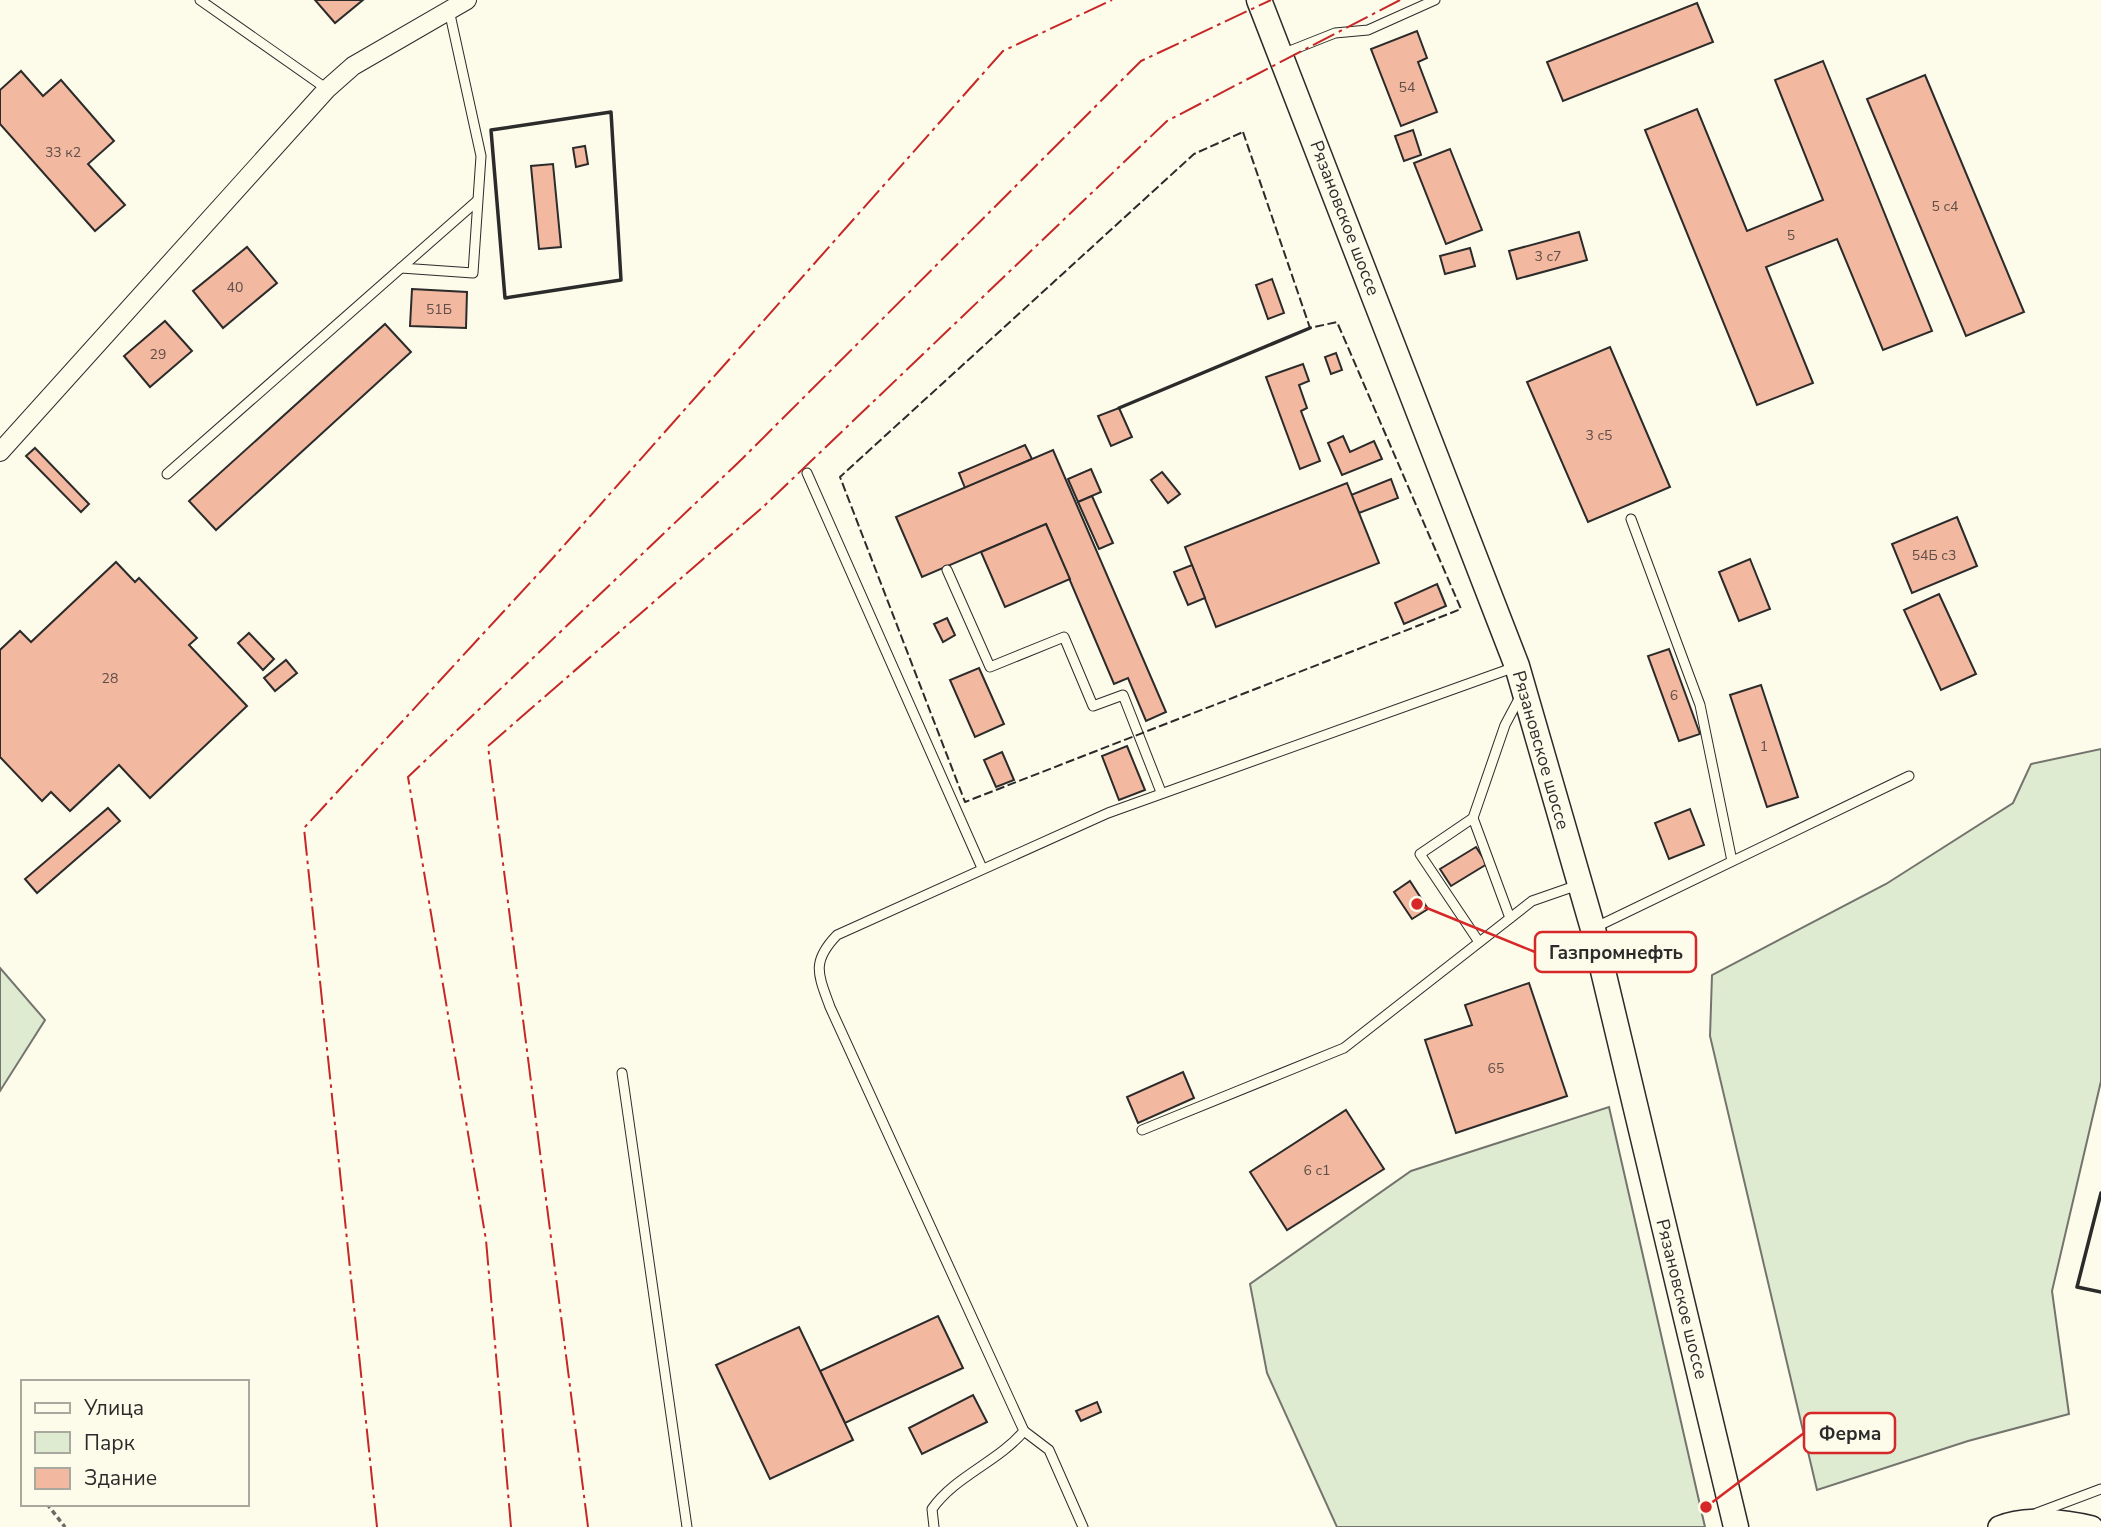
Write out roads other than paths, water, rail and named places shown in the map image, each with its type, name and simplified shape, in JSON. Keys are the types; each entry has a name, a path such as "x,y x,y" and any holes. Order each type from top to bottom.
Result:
{"main road":[{"name":"Рязановское шоссе","path":"1259,0 1517,666 1593,929 1736,1527"}],"street":[{"path":"0,452 327,89 353,66 467,0"},
{"path":"2006,1525 2072,1522 2092,1527"}],"lane":[{"path":"200,0 327,89"},
{"path":"1282,54 1335,33 1368,30 1435,0"},
{"path":"401,268 474,273 481,156 449,10"},
{"path":"167,474 477,201"},
{"path":"807,473 982,868"},
{"path":"1631,519 1700,705 1732,861"},
{"path":"947,570 990,667 1064,637 1093,706 1123,695 1161,792"},
{"path":"1083,1527 1049,1450 1024,1431 818,973 822,951 837,935 982,868 1161,792 1517,666"},
{"path":"1479,942 1420,855 1473,818 1505,725 1524,691"},
{"path":"1593,929 1909,776"},
{"path":"1473,818 1510,918"},
{"path":"1142,1130 1344,1048 1532,901 1581,884"},
{"path":"622,1073 687,1527"},
{"path":"934,1527 932,1509 941,1495 1009,1448 1024,1431"},
{"path":"2006,1525 2101,1489"}],"place":[{"name":"Газпромнефть","path":"1417,904"},
{"name":"Ферма","path":"1706,1507"}]}
